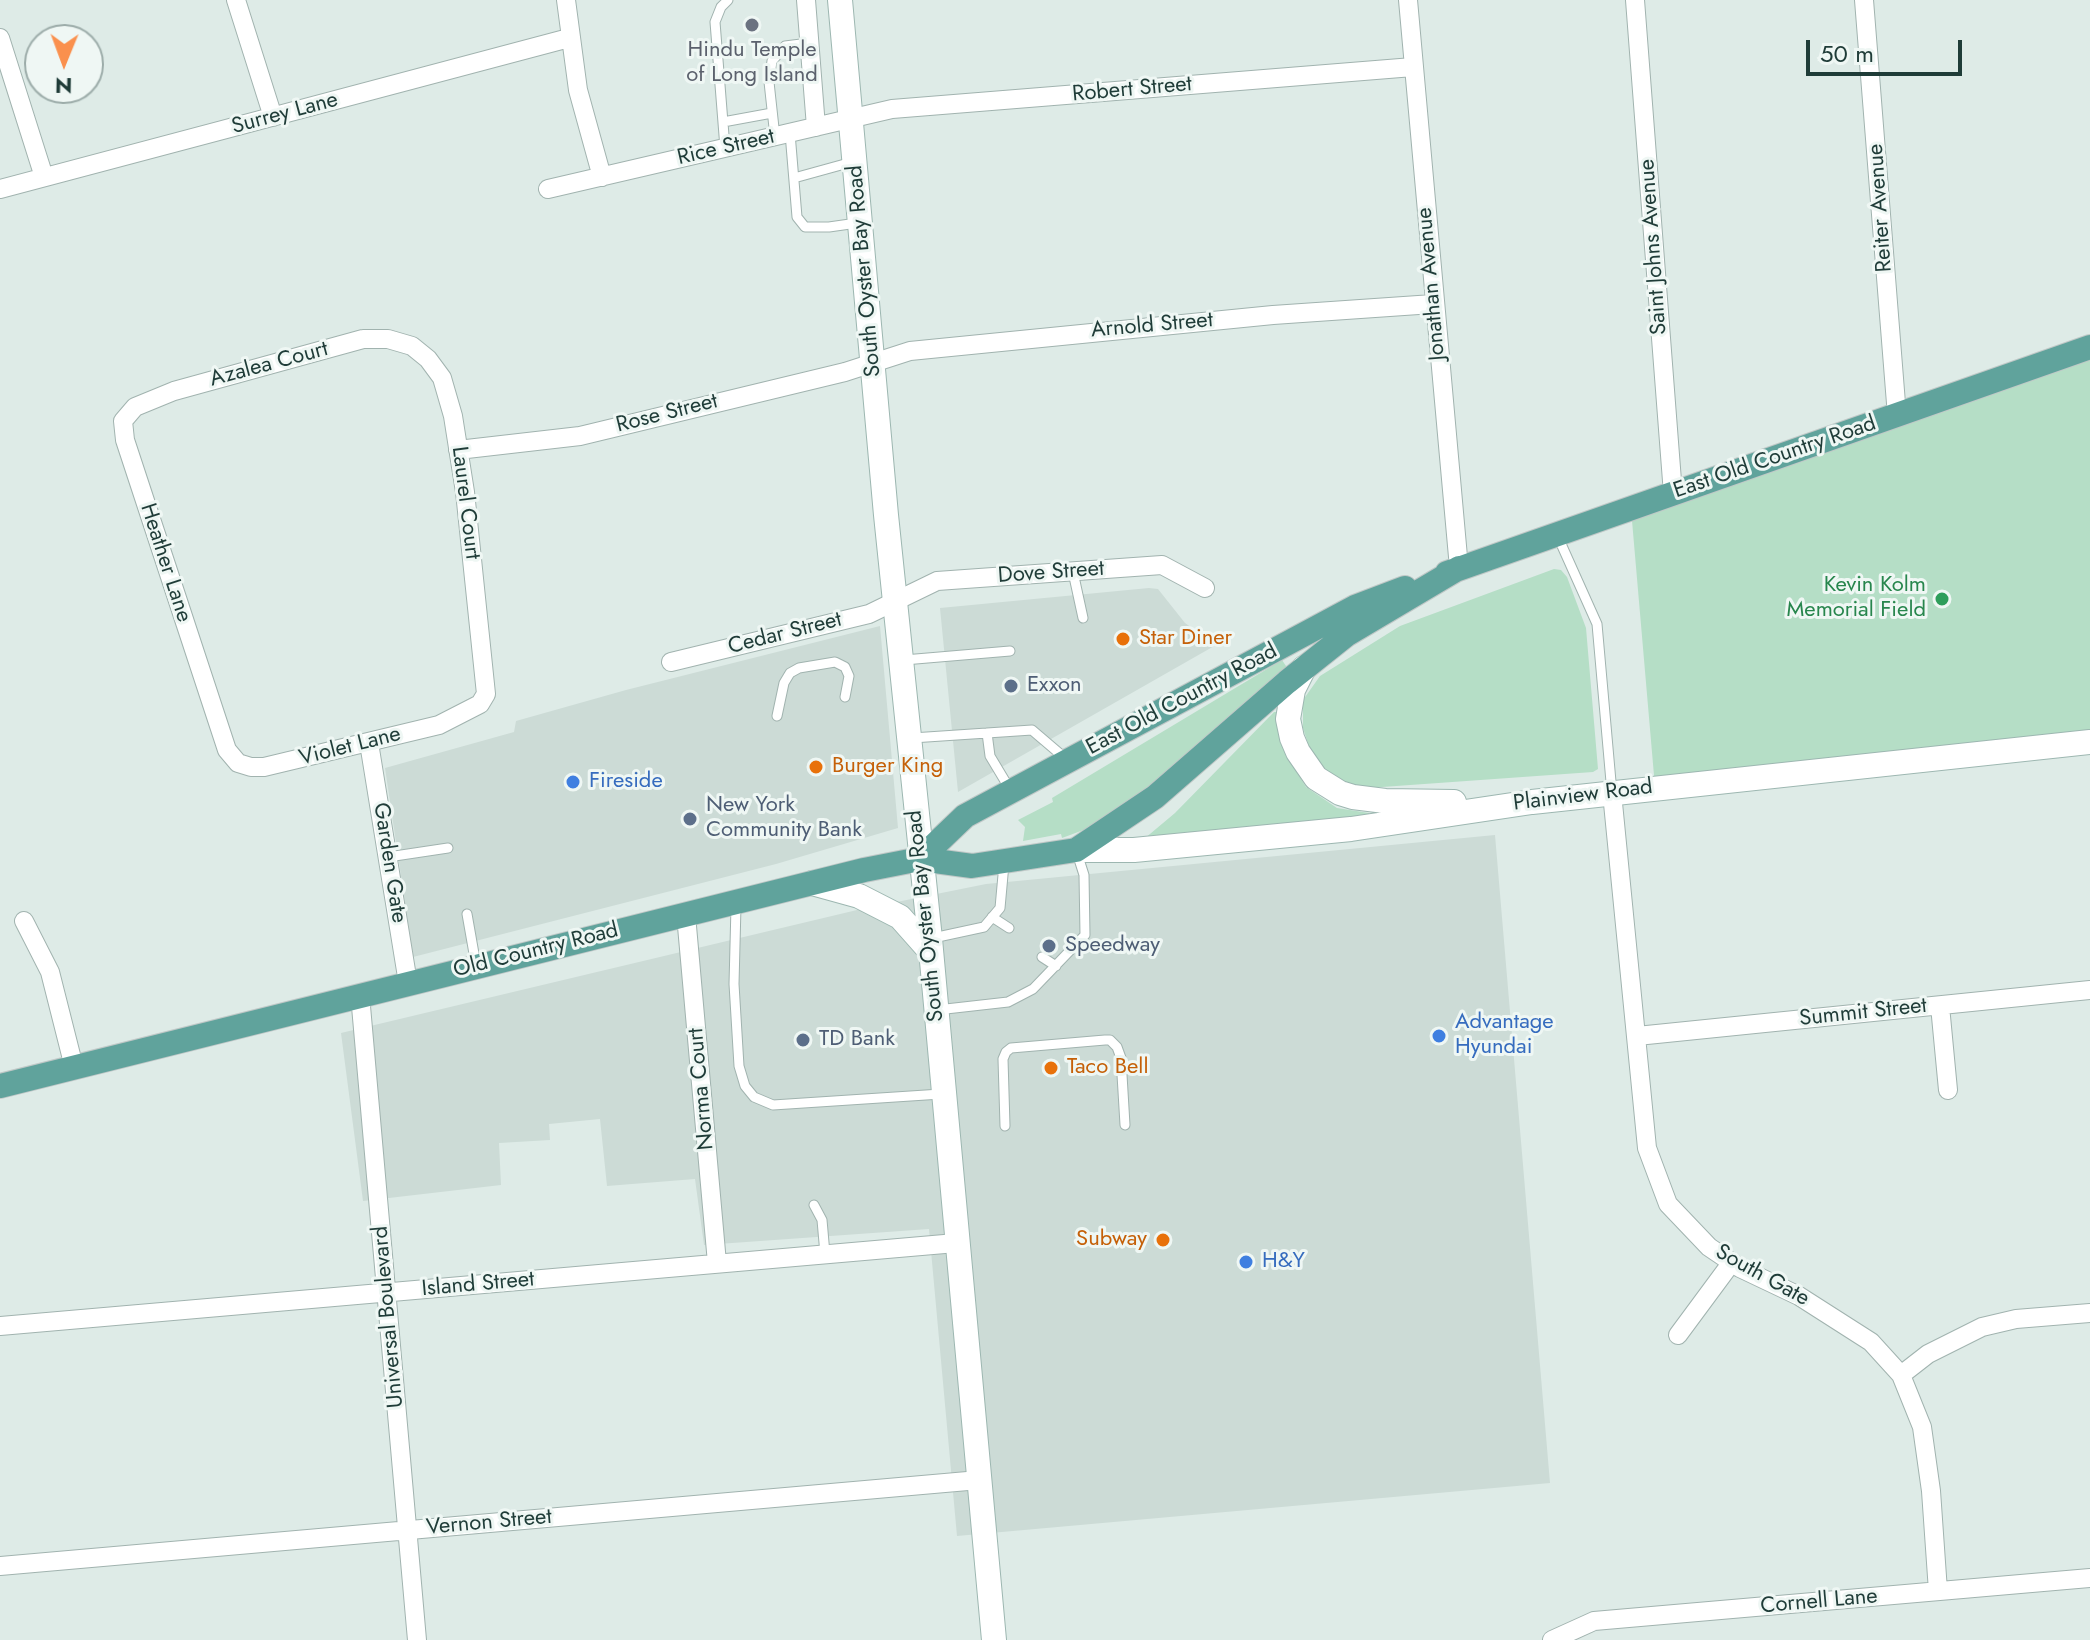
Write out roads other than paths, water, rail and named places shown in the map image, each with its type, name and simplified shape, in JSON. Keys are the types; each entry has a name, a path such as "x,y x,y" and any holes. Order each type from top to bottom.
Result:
{"main road":[{"name":"South Oyster Bay Road","path":"840,0 994,1640"},
{"name":"East Old Country Road","path":"920,859 965,816 1355,607 2090,347"},
{"name":"East Old Country Road","path":"1076,850 1155,797 1346,635 1459,568"},
{"path":"1304,668 1293,690 1288,719 1292,738 1306,765 1316,778 1327,785 1353,797 1385,801 1532,802"},
{"name":"Plainview Road","path":"1076,850 1134,850 1351,829 1532,802 2090,742"},
{"name":"Old Country Road","path":"0,1086 476,965 920,859 972,866 1076,850"},
{"path":"812,883 859,896 900,917 930,946"}],"street":[{"path":"236,0 273,117"},
{"path":"566,0 578,90 602,177"},
{"path":"806,0 816,127"},
{"name":"Jonathan Avenue","path":"1408,0 1459,568"},
{"name":"Saint Johns Avenue","path":"1635,0 1673,494"},
{"name":"Reiter Avenue","path":"1864,0 1897,416"},
{"path":"0,38 44,177"},
{"name":"Surrey Lane","path":"0,189 569,38"},
{"name":"Robert Street","path":"851,119 892,109 1413,67"},
{"name":"Rice Street","path":"548,189 851,119"},
{"name":"Arnold Street","path":"874,363 910,351 1077,333 1433,304"},
{"name":"Azalea Court","path":"130,412 174,391 363,339 388,339 412,346"},
{"name":"Laurel Court","path":"412,346 428,359 442,378 453,416 485,674"},
{"name":"Rose Street","path":"458,450 580,436 874,363"},
{"name":"Heather Lane","path":"130,412 123,421 125,440 215,715"},
{"name":"Dove Street","path":"896,599 937,581 1162,565 1205,588"},
{"name":"Cedar Street","path":"671,662 869,614 896,599"},
{"name":"Violet Lane","path":"215,715 227,750 238,763 264,767 439,725 480,704 486,694 485,674"},
{"name":"Garden Gate","path":"369,743 408,983"},
{"name":"South Gate","path":"1612,793 1647,1148 1668,1204 1709,1247 1799,1296 1871,1342 1901,1375 1922,1427 1931,1491 1938,1591"},
{"name":"Norma Court","path":"686,915 717,1263"},
{"path":"24,921 50,972 74,1067"},
{"name":"Summit Street","path":"1637,1036 2090,990"},
{"name":"Universal Boulevard","path":"360,995 417,1640"},
{"path":"1940,1006 1948,1090"},
{"name":"Island Street","path":"0,1326 956,1243"},
{"path":"1678,1335 1732,1262"},
{"path":"1901,1375 1928,1354 1982,1327 2016,1319 2090,1313"},
{"name":"Vernon Street","path":"0,1566 979,1480"},
{"name":"Cornell Lane","path":"1552,1640 1594,1621 2090,1578"}],"lane":[{"path":"725,148 715,22 721,7 728,0"},
{"path":"809,43 785,46 772,61 769,82 772,113 782,135 794,178 797,217 805,227 860,223"},
{"path":"723,122 772,113"},
{"path":"794,178 855,161"},
{"path":"1557,534 1597,624 1612,793"},
{"path":"1073,572 1083,618"},
{"path":"900,660 1010,651"},
{"path":"777,716 784,683 790,673 799,668 835,662 845,667 849,676 845,697"},
{"path":"908,738 1032,730 1069,761"},
{"path":"987,733 990,756 1011,791"},
{"path":"388,857 448,848"},
{"path":"936,1011 1008,1002 1033,989 1085,935 1084,875 1076,850"},
{"path":"930,946 984,927 1000,908 1004,860"},
{"path":"736,902 734,975 739,1066 745,1086 754,1097 773,1105 943,1094"},
{"path":"467,914 476,965"},
{"path":"992,917 1009,928"},
{"path":"1042,957 1056,966"},
{"path":"1005,1126 1003,1059 1006,1052 1011,1048 1105,1040 1110,1040 1117,1047 1121,1058 1125,1125"},
{"path":"814,1205 822,1220 825,1254"}],"place":[{"name":"Hindu Temple of Long Island","path":"752,25"},
{"name":"Kevin Kolm Memorial Field","path":"1942,599"},
{"name":"Star Diner","path":"1123,639"},
{"name":"Exxon","path":"1011,686"},
{"name":"Burger King","path":"816,767"},
{"name":"Fireside","path":"573,782"},
{"name":"New York Community Bank","path":"690,819"},
{"name":"Speedway","path":"1049,946"},
{"name":"Advantage Hyundai","path":"1439,1036"},
{"name":"TD Bank","path":"803,1040"},
{"name":"Taco Bell","path":"1051,1068"},
{"name":"Subway","path":"1163,1240"},
{"name":"H&Y","path":"1246,1262"}]}
